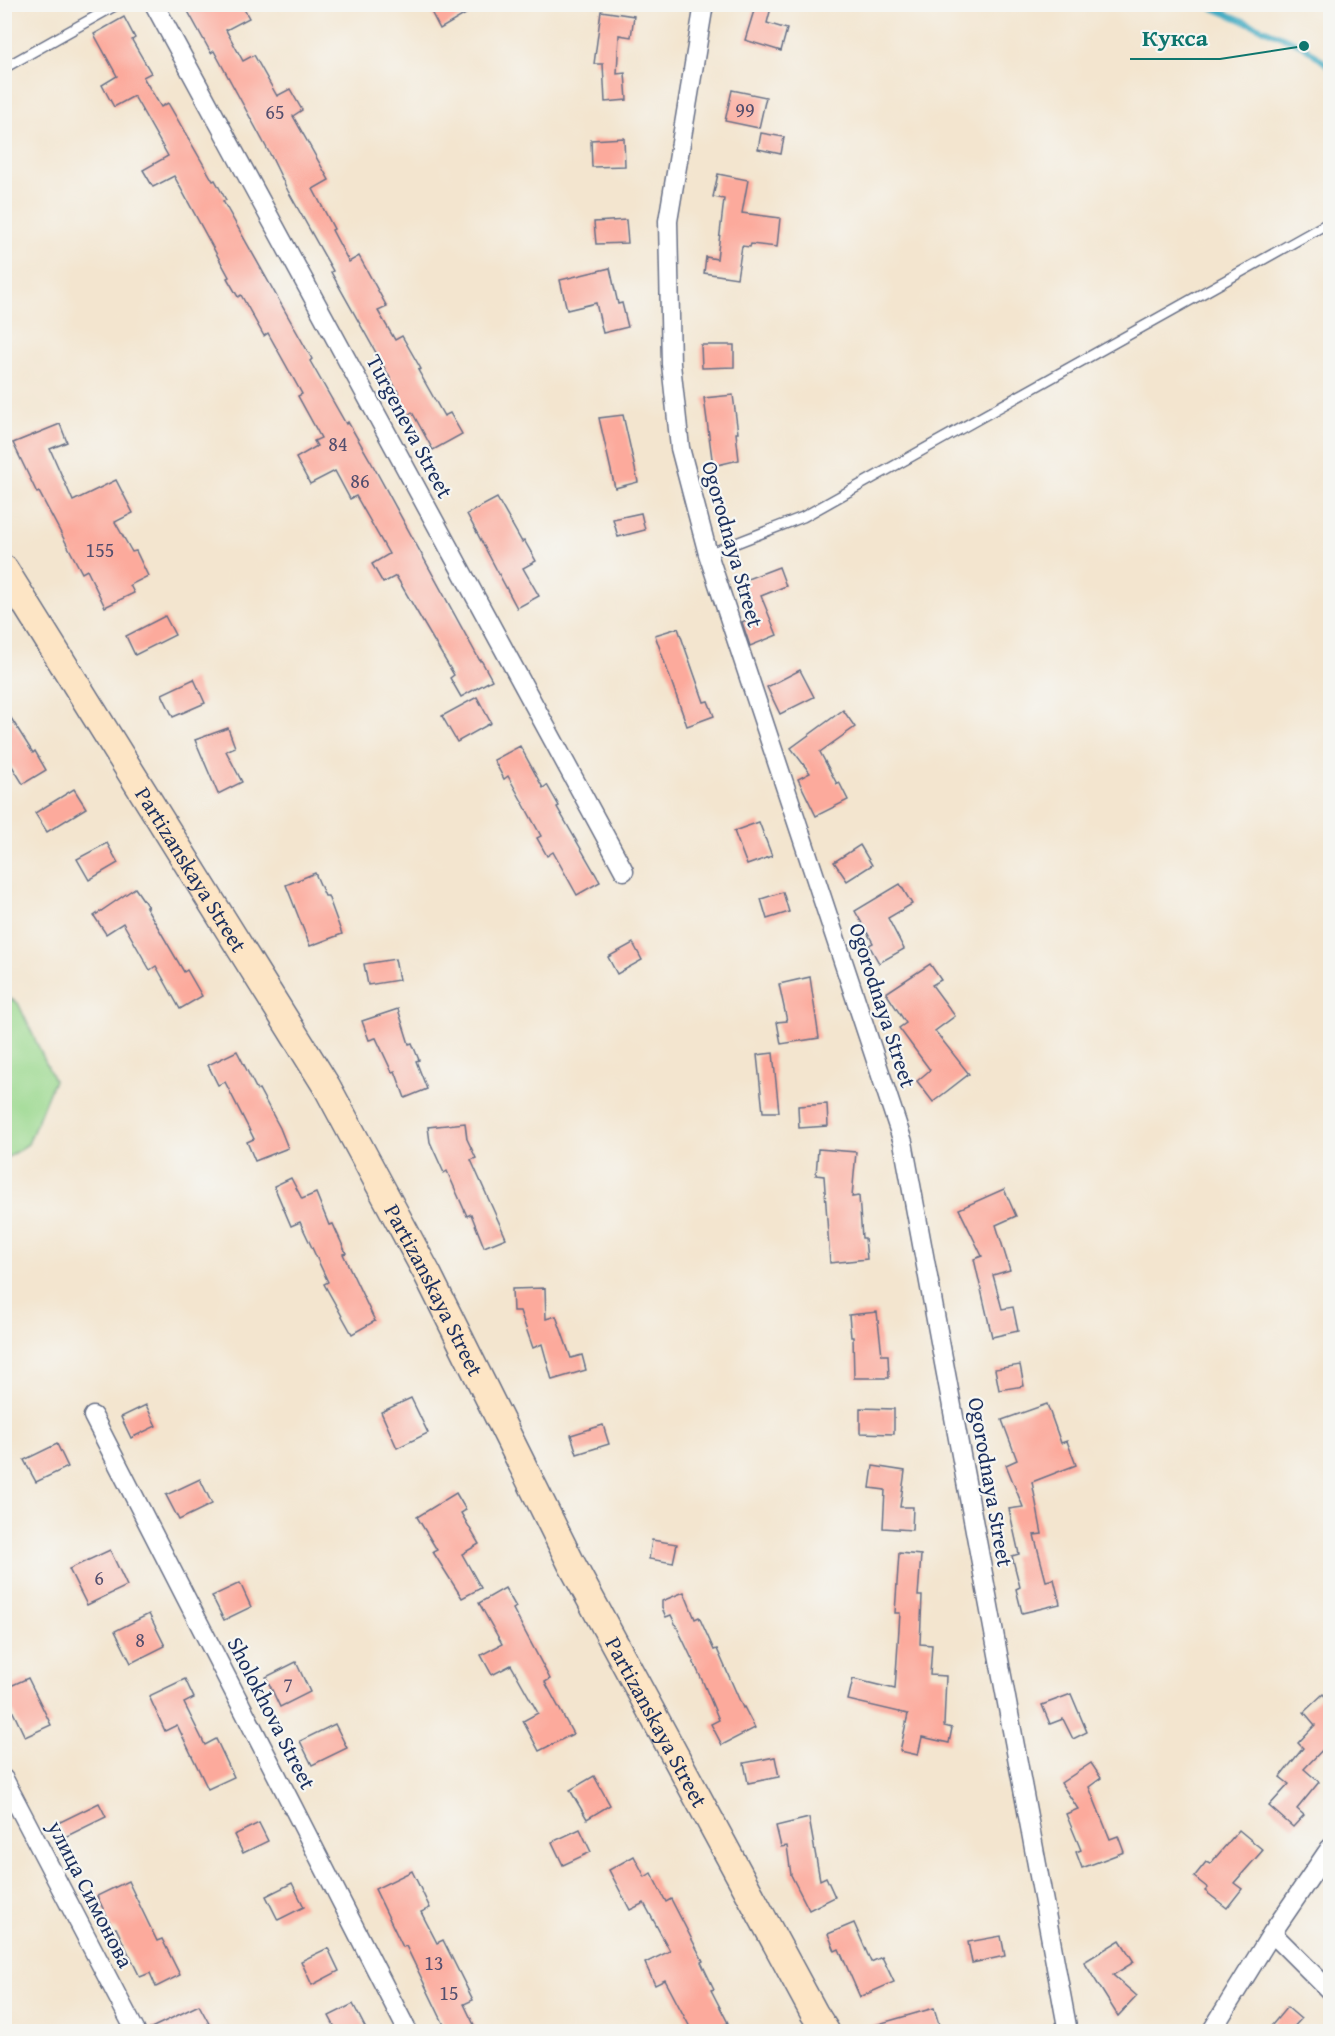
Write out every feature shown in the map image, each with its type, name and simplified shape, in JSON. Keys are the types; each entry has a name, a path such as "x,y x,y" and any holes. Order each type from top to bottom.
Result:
{"street":[{"name":"Turgeneva Street","path":"154,4 624,871"},
{"name":"Ogorodnaya Street","path":"704,4 668,221 671,364 680,448 708,554 903,1142 1068,2031"},
{"name":"Partizanskaya Street","path":"4,569 327,1087 428,1275 571,1563 814,2013 826,2031"},
{"name":"Sholokhova Street","path":"93,1416 408,2031"},
{"name":"улица Симонова","path":"4,1779 136,2031"},
{"path":"1211,2031 1272,1933 1330,1848"},
{"path":"1272,1933 1330,1991"}],"lane":[{"path":"4,68 118,4"},
{"path":"708,554 803,517 1330,222"}],"green space":[{"path":"5,996 18,1003 54,1080 28,1144 5,1159"}],"building":[{"path":"184,4 241,4 249,18 226,30 243,61 254,55 277,96 290,89 302,110 293,116 329,180 313,189 334,229 332,230 349,262 359,256 387,307 378,311 395,340 402,336 444,416 450,413 462,434 433,450 412,412 408,415 397,395 399,394 331,272 333,271 214,51 211,53"},
{"path":"427,4 483,4 440,29"},
{"path":"756,4 772,4 767,23 787,29 781,51 745,40"},
{"path":"601,11 634,16 631,37 619,35 617,74 625,73 627,100 605,102 603,64 594,64"},
{"path":"124,17 135,38 132,40 151,73 143,77 161,107 168,103 213,181 215,180 226,200 223,201 312,359 310,361 346,424 348,422 370,460 492,680 461,697 450,678 454,675 396,576 383,583 372,564 389,554 356,496 350,499 335,471 310,484 296,458 317,446 314,441 321,438 298,396 302,394 268,333 264,336 241,295 238,297 174,176 153,187 143,170 168,156 134,96 114,107 102,85 117,76 94,34"},
{"path":"732,90 766,97 759,128 725,121"},
{"path":"761,133 784,137 781,154 758,149"},
{"path":"624,138 625,166 592,167 591,140"},
{"path":"718,174 748,180 742,213 780,218 777,247 751,244 750,247 742,246 737,278 704,273 706,257 717,259 724,199 713,197"},
{"path":"626,220 628,243 596,244 594,222"},
{"path":"610,268 618,304 622,303 628,327 603,333 596,303 567,310 560,280"},
{"path":"701,345 734,345 734,367 702,368"},
{"path":"733,395 739,460 713,466 704,398"},
{"path":"623,415 638,482 615,488 599,418"},
{"path":"60,424 67,442 50,449 73,501 116,480 133,513 115,522 132,552 136,551 148,576 130,585 134,593 105,607 87,570 82,573 39,492 37,493 13,443"},
{"path":"497,498 522,542 524,540 536,561 523,568 539,596 517,608 467,514"},
{"path":"641,513 645,530 618,537 613,519"},
{"path":"779,567 786,586 761,596 777,635 750,646 742,622 751,618 737,583"},
{"path":"165,616 175,635 135,655 126,636"},
{"path":"678,628 704,702 708,701 714,716 687,726 655,635"},
{"path":"800,670 814,697 780,714 767,687"},
{"path":"194,679 205,703 173,717 162,694"},
{"path":"477,697 491,723 457,742 442,716"},
{"path":"4,707 46,770 23,784 4,753"},
{"path":"843,710 855,727 820,752 848,800 816,816 798,779 810,773 791,748"},
{"path":"228,728 235,747 226,751 242,782 218,794 195,740"},
{"path":"520,746 543,788 547,785 600,882 577,895 553,852 547,856 537,838 541,836 508,776 504,779 494,760"},
{"path":"74,789 86,808 47,832 35,813"},
{"path":"759,822 772,856 747,865 734,831"},
{"path":"107,843 118,863 89,880 77,859"},
{"path":"860,845 872,865 847,881 834,862"},
{"path":"315,873 325,896 328,896 342,934 310,946 286,885"},
{"path":"900,884 912,904 888,918 904,949 879,963 869,945 873,943 855,911"},
{"path":"135,888 184,972 187,970 202,996 180,1009 156,966 150,970 123,923 106,934 94,916"},
{"path":"783,892 789,912 767,919 761,899"},
{"path":"633,943 642,960 617,974 608,957"},
{"path":"395,959 399,980 368,985 364,964"},
{"path":"930,964 941,980 932,985 955,1016 935,1031 969,1074 933,1102 917,1081 930,1070 899,1028 906,1023 886,993"},
{"path":"810,977 819,1038 781,1044 777,1022 787,1021 779,984"},
{"path":"398,1009 409,1044 412,1043 419,1060 416,1061 427,1089 405,1098 395,1071 392,1072 376,1038 369,1040 362,1021"},
{"path":"237,1051 280,1128 288,1148 255,1161 247,1142 254,1139 225,1082 218,1085 208,1065"},
{"path":"773,1053 779,1112 763,1112 757,1055"},
{"path":"827,1104 828,1126 799,1128 798,1106"},
{"path":"465,1123 467,1139 476,1158 471,1160 506,1238 484,1247 471,1214 467,1216 447,1171 444,1173 430,1142 428,1127"},
{"path":"818,1149 856,1152 852,1197 859,1196 862,1238 865,1238 867,1259 830,1263 824,1176 816,1175"},
{"path":"291,1178 302,1199 316,1193 329,1225 333,1224 346,1253 343,1254 375,1321 352,1334 324,1284 328,1282 300,1222 291,1226 274,1186"},
{"path":"1004,1189 1016,1216 996,1225 1010,1270 993,1275 1002,1309 1013,1307 1018,1331 992,1337 974,1259 982,1256 959,1209"},
{"path":"545,1288 546,1319 556,1316 571,1358 582,1355 586,1370 552,1380 542,1344 533,1348 520,1311 513,1311 512,1289"},
{"path":"877,1312 882,1355 888,1355 889,1378 854,1378 853,1337 851,1337 849,1315"},
{"path":"1020,1365 1024,1386 999,1390 995,1369"},
{"path":"411,1398 428,1433 397,1448 381,1412"},
{"path":"1047,1404 1061,1443 1067,1441 1076,1465 1032,1482 1042,1534 1034,1535 1046,1581 1054,1579 1060,1604 1022,1613 1016,1589 1020,1587 1012,1556 1019,1554 1009,1509 1023,1507 1006,1465 1017,1460 1002,1420"},
{"path":"146,1405 156,1426 131,1438 121,1417"},
{"path":"860,1408 894,1409 894,1434 860,1433"},
{"path":"603,1425 609,1444 577,1454 571,1435"},
{"path":"57,1444 68,1467 36,1482 24,1460"},
{"path":"873,1466 905,1471 900,1507 913,1507 912,1530 883,1528 885,1490 870,1488"},
{"path":"200,1479 212,1504 179,1520 166,1495"},
{"path":"456,1493 466,1510 461,1513 479,1544 462,1554 481,1588 462,1598 433,1552 437,1550 417,1517"},
{"path":"652,1540 677,1544 673,1563 649,1559"},
{"path":"110,1550 127,1586 87,1605 69,1569"},
{"path":"899,1553 921,1555 918,1596 922,1596 920,1644 932,1645 930,1675 946,1676 944,1726 952,1728 949,1743 922,1737 918,1755 900,1751 908,1714 848,1700 853,1679 895,1689 900,1613 895,1613"},
{"path":"240,1583 251,1607 224,1620 212,1596"},
{"path":"505,1588 516,1607 513,1609 550,1679 545,1682 573,1734 539,1751 523,1721 538,1713 511,1665 492,1675 481,1655 502,1644 479,1603"},
{"path":"684,1592 695,1619 699,1617 714,1650 717,1649 743,1708 755,1728 722,1745 711,1724 719,1720 703,1682 671,1615 666,1617 662,1608 662,1601"},
{"path":"149,1614 165,1646 131,1663 115,1631"},
{"path":"296,1662 310,1692 280,1707 266,1677"},
{"path":"28,1678 51,1725 25,1737 12,1710 4,1714 4,1689"},
{"path":"185,1679 194,1698 184,1703 205,1745 216,1739 234,1777 208,1789 177,1725 165,1731 149,1696"},
{"path":"1071,1694 1087,1732 1073,1739 1063,1719 1050,1724 1042,1705"},
{"path":"1323,1694 1330,1702 1330,1742 1304,1769 1319,1782 1297,1809 1304,1815 1293,1827 1269,1806 1289,1784 1280,1777 1303,1748 1298,1743 1315,1725 1304,1712"},
{"path":"335,1724 347,1748 312,1765 300,1741"},
{"path":"775,1757 779,1777 748,1783 744,1763"},
{"path":"1091,1763 1101,1778 1089,1787 1110,1839 1118,1836 1124,1852 1082,1868 1076,1852 1081,1850 1066,1814 1078,1809 1061,1783"},
{"path":"594,1776 610,1805 587,1819 570,1790"},
{"path":"99,1803 106,1817 65,1837 58,1823"},
{"path":"809,1818 820,1880 826,1877 835,1897 809,1910 791,1875 787,1846 781,1847 776,1826"},
{"path":"259,1823 268,1841 243,1853 234,1835"},
{"path":"580,1829 591,1852 563,1865 552,1842"},
{"path":"1239,1830 1263,1850 1234,1883 1242,1889 1227,1908 1205,1891 1208,1888 1194,1877 1206,1862 1210,1864"},
{"path":"634,1856 645,1877 651,1873 666,1902 671,1899 703,1961 701,1962 714,1989 711,1990 728,2023 711,2031 692,2031 665,1980 655,1985 645,1963 670,1951 644,1903 630,1910 609,1870"},
{"path":"412,1871 430,1908 421,1912 437,1943 443,1940 473,2000 464,2004 477,2031 447,2031 406,1946 403,1947 375,1889"},
{"path":"128,1881 157,1941 162,1939 180,1975 156,1987 150,1973 140,1977 97,1896"},
{"path":"292,1883 304,1907 278,1920 266,1896"},
{"path":"854,1923 871,1962 882,1957 894,1982 860,1997 839,1949 835,1951 828,1934"},
{"path":"1001,1936 1005,1956 972,1963 968,1942"},
{"path":"1120,1940 1134,1962 1113,1975 1137,1996 1118,2016 1084,1962"},
{"path":"328,1948 339,1971 312,1985 301,1961"},
{"path":"353,2004 367,2031 337,2031 329,2016"},
{"path":"199,2005 213,2031 147,2031 147,2030"},
{"path":"1287,2007 1301,2019 1290,2031 1267,2031"},
{"path":"934,2008 941,2031 868,2031 868,2027"}],"waterway":[{"path":"1203,4 1304,46 1330,67"}],"place":[{"name":"Кукса","path":"1304,46"}]}
